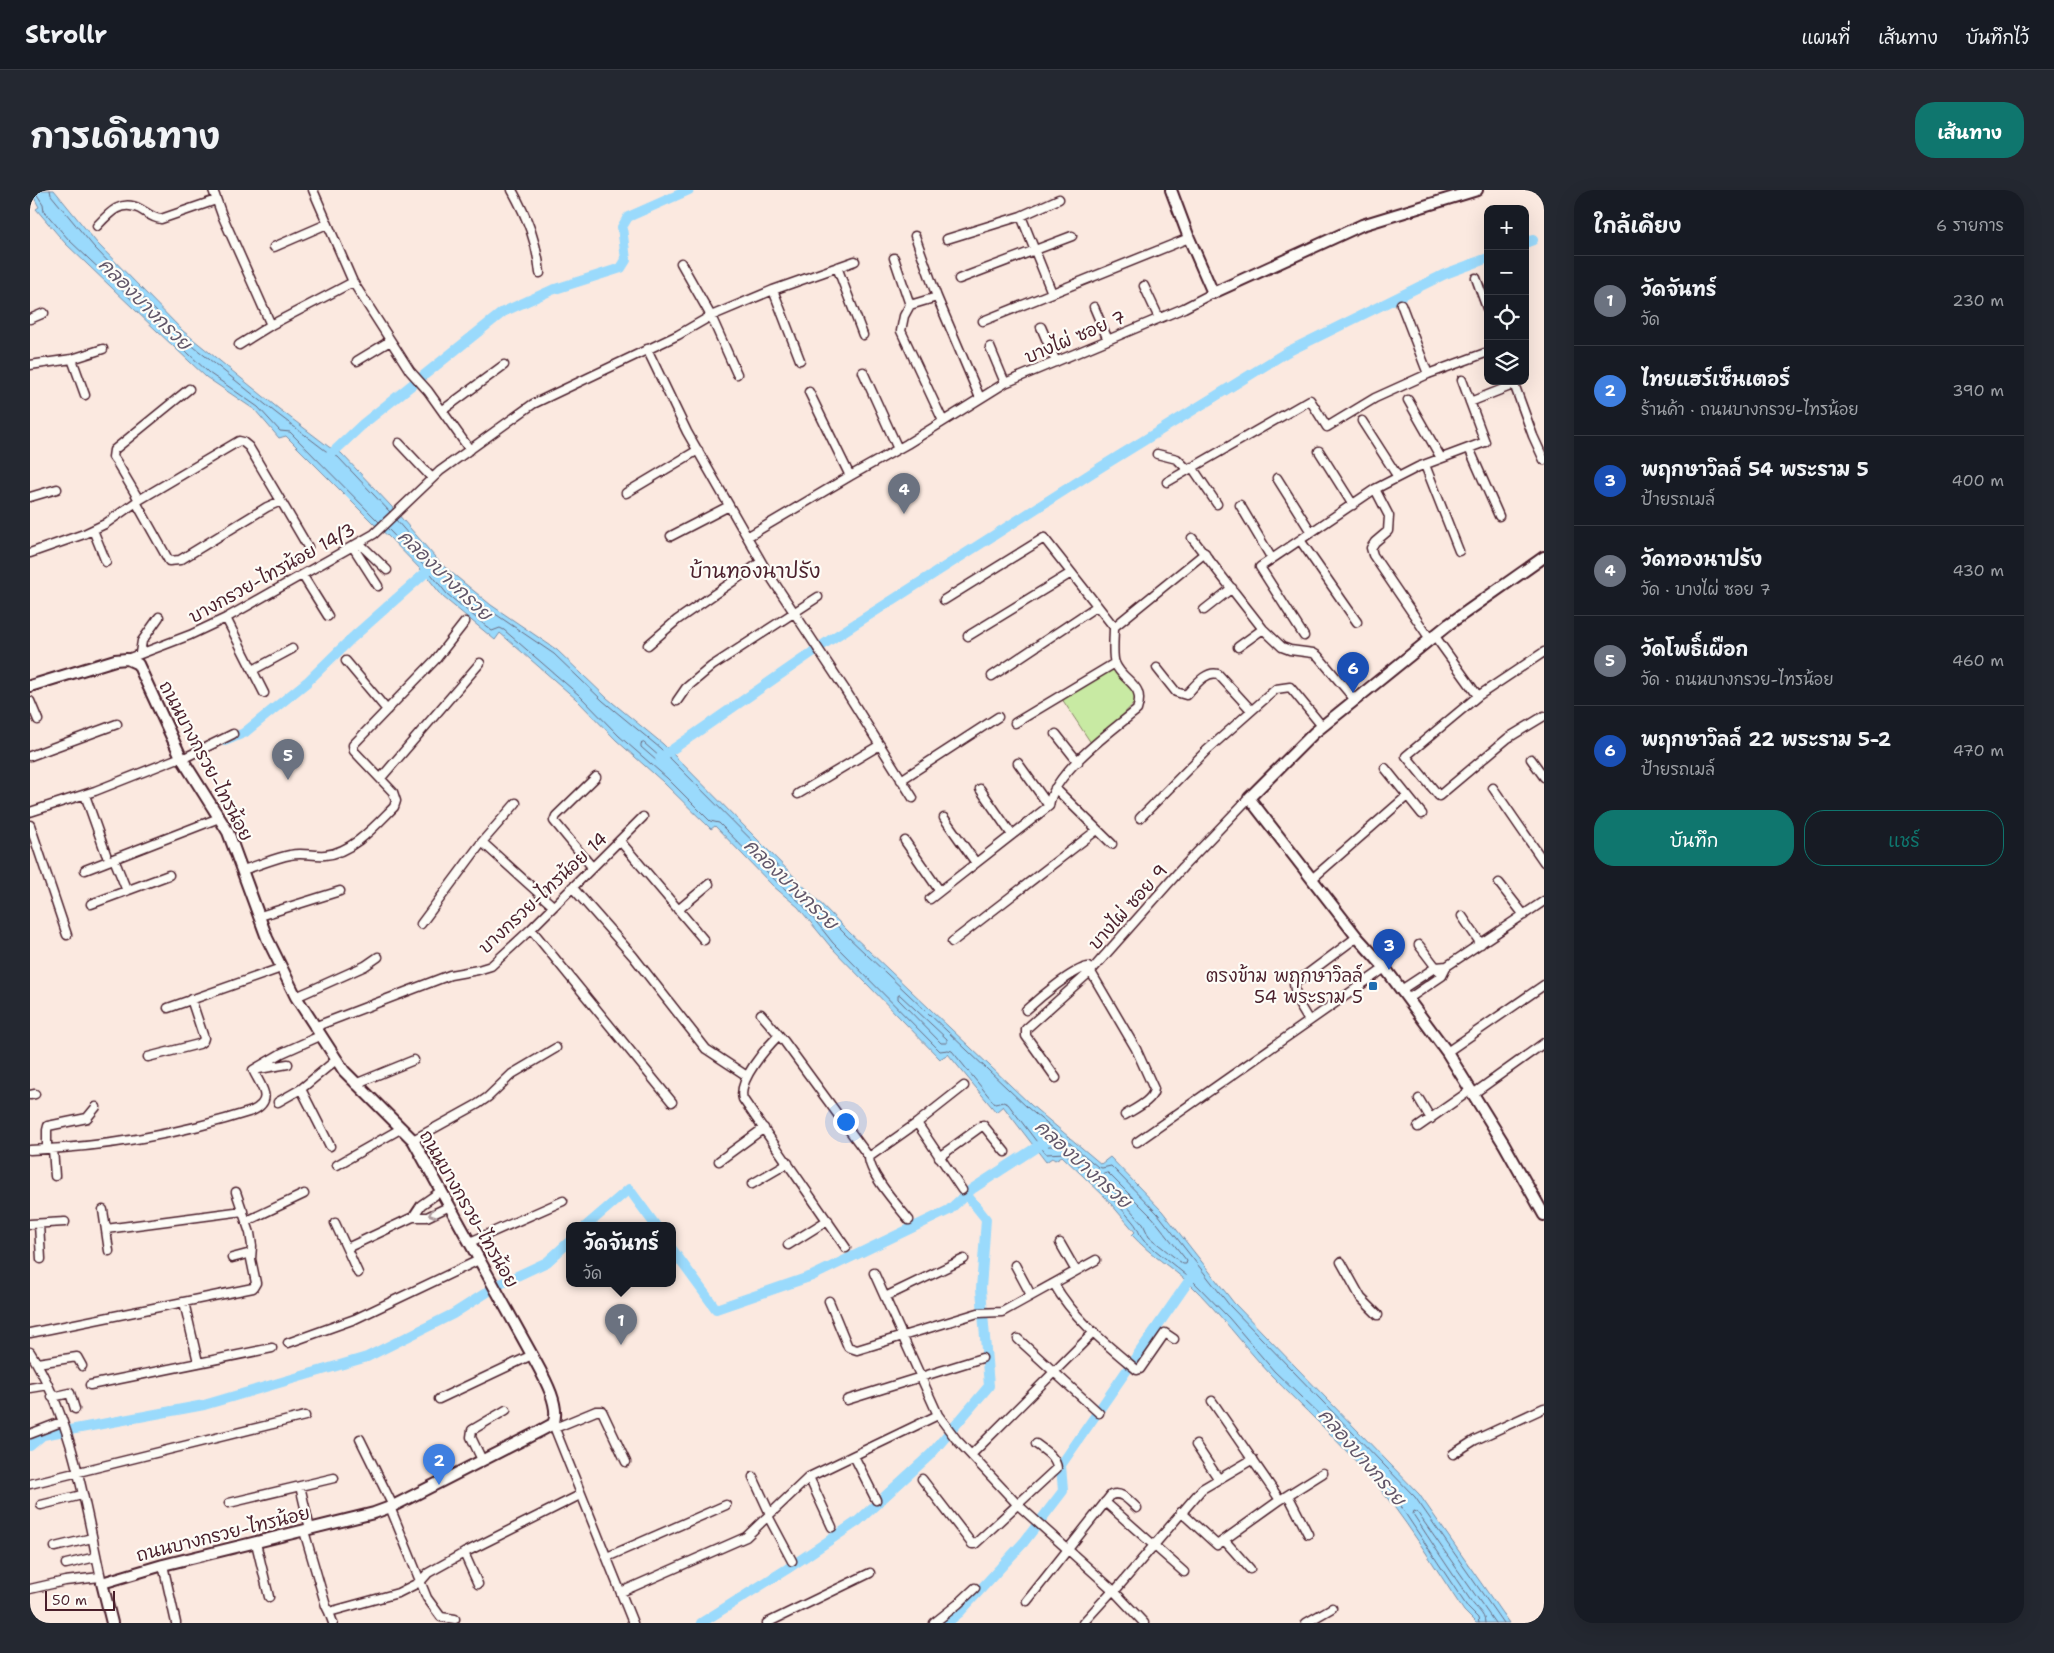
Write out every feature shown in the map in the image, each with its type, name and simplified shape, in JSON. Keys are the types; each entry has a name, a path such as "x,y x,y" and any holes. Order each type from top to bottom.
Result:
{"main road":[{"path":"1171,190 1213,293 1362,225 1477,190"},
{"path":"1544,557 1432,637 1322,726 1249,798 1357,937 1385,968 1447,1052 1504,1144 1544,1215"},
{"path":"30,686 99,664 127,659"},
{"name":"ถนนบางกรวย-ไทรน้อย","path":"100,1576 163,1565 307,1530 392,1506 554,1426 555,1414 552,1397 532,1355 494,1283 479,1260 413,1140 356,1084 336,1060 296,997 267,938 228,832 182,758 140,669 135,662 127,659"},
{"path":"100,1576 112,1623"}],"street":[{"path":"213,190 271,325"},
{"path":"313,190 353,282 410,371 443,410 470,450"},
{"path":"512,190 529,223 538,256 540,273"},
{"path":"947,239 1021,216 1059,199"},
{"path":"97,226 111,210 117,207 134,206 154,218 160,219 216,200"},
{"path":"1021,216 1052,293"},
{"path":"274,247 327,224"},
{"path":"915,236 937,297 980,398"},
{"path":"959,279 1072,236"},
{"path":"983,321 1189,238"},
{"path":"894,258 910,305"},
{"name":"บางกรวย-ไทรน้อย 14/3","path":"127,659 226,618 374,534 432,478 533,404 711,316 773,290 855,261"},
{"path":"681,263 711,316 737,374"},
{"path":"837,267 863,335"},
{"path":"1476,278 1484,300"},
{"path":"239,345 271,325 353,282"},
{"path":"1144,286 1159,318"},
{"path":"773,290 800,360"},
{"name":"บางไผ่ ซอย 7","path":"747,538 1005,383 1159,318 1213,293"},
{"path":"937,297 910,305 904,316 902,331 942,421"},
{"path":"1400,304 1428,374"},
{"path":"1094,307 1108,340"},
{"path":"30,319 44,313"},
{"path":"1041,327 1056,362"},
{"path":"357,361 390,341"},
{"path":"990,347 1005,383"},
{"path":"30,365 72,359 103,349"},
{"path":"646,349 698,450 761,562 913,798"},
{"path":"1167,482 1310,400 1327,427 1375,398 1428,374 1484,353"},
{"path":"72,359 85,395"},
{"path":"443,410 504,365"},
{"path":"863,372 898,449"},
{"path":"1304,636 1260,567 1375,490 1441,458 1485,442 1462,380"},
{"path":"1470,402 1509,385"},
{"path":"1511,385 1544,460"},
{"path":"189,389 114,450 114,457 166,558 173,562 180,560 281,501"},
{"path":"809,392 853,474"},
{"path":"1408,400 1441,458"},
{"path":"1362,421 1398,478"},
{"path":"30,553 93,530 239,441 249,447 308,547"},
{"path":"399,443 432,478"},
{"path":"1469,448 1499,516"},
{"path":"626,493 698,450"},
{"path":"1319,452 1352,505"},
{"path":"1157,454 1177,459 1190,468 1217,504"},
{"path":"1425,465 1459,551"},
{"path":"1277,478 1311,532"},
{"path":"30,497 57,489"},
{"path":"1375,490 1389,516 1388,531 1371,548 1373,555 1432,637 1478,696"},
{"path":"1240,505 1272,559"},
{"path":"671,536 730,506"},
{"path":"93,530 106,562"},
{"path":"930,899 1049,806 1050,798 1055,788 1093,746 1137,710 1140,700 1138,691 1115,663 1114,628 1045,538 1042,538 944,600"},
{"path":"1192,538 1263,629 1282,647 1313,653 1318,656 1355,700"},
{"path":"1300,540 1357,622"},
{"path":"356,545 387,570"},
{"path":"356,545 378,586"},
{"path":"1114,628 1126,616 1205,553"},
{"path":"648,644 677,620 761,562"},
{"path":"968,636 1071,573"},
{"path":"303,576 328,616"},
{"path":"1204,610 1232,588"},
{"path":"677,701 686,688 712,666 818,597"},
{"path":"992,676 1097,606"},
{"path":"140,653 142,641 159,617"},
{"path":"226,618 264,692"},
{"path":"242,870 299,853 328,855 355,844 396,804 396,796 393,792 352,747 436,659 465,622"},
{"path":"1238,647 1263,629"},
{"path":"253,670 292,649"},
{"path":"1544,663 1542,653 1478,696 1406,756 1440,796 1508,738 1544,716"},
{"path":"346,660 387,710"},
{"path":"381,778 480,663"},
{"path":"1015,723 1115,663"},
{"path":"1157,668 1176,692 1186,695 1208,674 1218,674 1251,710"},
{"path":"1140,818 1206,751 1276,689 1290,687 1322,726"},
{"path":"30,701 38,720"},
{"path":"901,780 998,717"},
{"path":"30,756 117,724"},
{"path":"30,812 84,795 182,758 233,734"},
{"path":"1056,734 1078,762"},
{"path":"798,794 880,745"},
{"path":"1531,759 1544,777"},
{"path":"1018,763 1049,806"},
{"path":"1385,768 1422,814"},
{"path":"592,867 554,821 556,816 596,777"},
{"path":"1055,788 1112,844"},
{"path":"1493,788 1544,862"},
{"path":"980,789 1012,835"},
{"path":"84,795 106,854"},
{"path":"1312,878 1407,796"},
{"name":"บางไผ่ ซอย 9","path":"1056,1078 1025,1033 1040,1016 1091,971 1183,868 1249,798"},
{"path":"421,924 482,842 516,803"},
{"name":"บางกรวย-ไทรน้อย 14","path":"253,1070 317,1031 450,975 491,966 531,929 643,817"},
{"path":"85,870 219,818"},
{"path":"944,818 976,863"},
{"path":"30,824 67,935"},
{"path":"952,942 1097,830"},
{"path":"620,841 704,940"},
{"path":"905,841 940,890"},
{"path":"482,842 553,906"},
{"path":"114,859 127,891"},
{"path":"91,904 169,875"},
{"path":"1499,882 1524,915"},
{"path":"678,910 708,884"},
{"path":"572,887 633,956 706,1050 746,1076"},
{"path":"260,916 340,892"},
{"path":"1401,990 1436,967 1447,966 1544,901"},
{"path":"1462,916 1481,944"},
{"path":"531,929 672,1102"},
{"path":"1309,1021 1297,1001 1294,984 1357,937"},
{"path":"1419,945 1442,976"},
{"path":"296,997 365,966 378,957"},
{"path":"1408,999 1442,976 1447,966"},
{"path":"1026,1010 1081,969 1087,967 1091,971 1136,1049 1154,1089 1154,1094 1125,1115"},
{"path":"168,1008 282,968"},
{"path":"1137,1142 1385,968"},
{"path":"1447,1052 1544,985"},
{"path":"148,1057 199,1044 203,1041 204,1038 191,1000"},
{"path":"761,1014 869,1157 869,1163 874,1173 908,1220"},
{"path":"778,1035 746,1076 741,1093 743,1099 846,1248"},
{"path":"1418,1127 1544,1043"},
{"path":"413,1140 478,1104 512,1074 556,1048"},
{"path":"278,1102 301,1089 336,1060"},
{"path":"356,1084 414,1060"},
{"path":"30,1150 151,1138 252,1112 264,1104 266,1100 253,1070 288,1064"},
{"path":"869,1157 917,1123 964,1086"},
{"path":"301,1089 330,1146"},
{"path":"1419,1099 1431,1118"},
{"path":"55,1176 46,1130 48,1126 86,1118 96,1107"},
{"path":"917,1123 962,1190"},
{"path":"940,1157 983,1125 1005,1152"},
{"path":"337,1165 402,1128"},
{"path":"719,1161 764,1128"},
{"path":"752,1184 788,1164"},
{"path":"413,1217 421,1205 441,1191"},
{"path":"30,1333 252,1288 256,1283 251,1265 252,1239 236,1192"},
{"path":"247,1221 304,1194"},
{"path":"470,1242 563,1201"},
{"path":"346,1248 413,1217 427,1217 450,1206"},
{"path":"103,1210 109,1251"},
{"path":"106,1229 243,1211"},
{"path":"788,1245 828,1220"},
{"path":"30,1224 65,1222"},
{"path":"336,1223 358,1273"},
{"path":"39,1224 41,1259"},
{"path":"1060,1243 1076,1271"},
{"path":"232,1258 251,1253"},
{"path":"885,1297 964,1259"},
{"path":"288,1343 355,1319 479,1260"},
{"path":"829,1301 848,1346 857,1350 982,1312 1002,1312 1096,1260"},
{"path":"1341,1262 1361,1298 1378,1315"},
{"path":"1015,1265 1031,1295"},
{"path":"874,1273 938,1415 949,1430 1018,1504 1114,1591 1144,1623"},
{"path":"1054,1284 1070,1309 1134,1368 1140,1369 1165,1333 1174,1338"},
{"path":"184,1302 198,1362"},
{"path":"972,1454 1094,1332"},
{"path":"1018,1339 1099,1413"},
{"path":"90,1385 272,1348"},
{"path":"30,1352 48,1385 67,1436 100,1576 30,1589"},
{"path":"440,1399 532,1355"},
{"path":"37,1363 77,1357 82,1366"},
{"path":"847,1400 982,1358"},
{"path":"30,1388 48,1385"},
{"path":"52,1397 70,1393 75,1409"},
{"path":"1212,1401 1280,1500"},
{"path":"1453,1454 1476,1440 1544,1408"},
{"path":"482,1460 471,1437 472,1430 506,1410"},
{"path":"626,1462 602,1411 596,1411 554,1426 632,1623"},
{"path":"621,1592 746,1537 809,1477 938,1415"},
{"path":"30,1484 305,1416"},
{"path":"30,1434 62,1424"},
{"path":"360,1439 392,1506 420,1582 428,1598 438,1614 446,1619 455,1619"},
{"path":"922,1479 973,1544 980,1540 1056,1468 1056,1462 1053,1457 1036,1444"},
{"path":"1196,1445 1218,1478"},
{"path":"854,1456 876,1500"},
{"path":"1083,1623 1114,1591 1202,1489 1253,1459"},
{"path":"1181,1512 1214,1544 1220,1544 1280,1500 1323,1473"},
{"path":"753,1477 792,1561"},
{"path":"809,1477 832,1527"},
{"path":"229,1503 334,1478"},
{"path":"300,1486 307,1530 333,1623"},
{"path":"1026,1601 1111,1494 1117,1493 1138,1508"},
{"path":"41,1505 82,1495"},
{"path":"329,1612 398,1593 420,1582 428,1573 464,1553 580,1495"},
{"path":"1288,1495 1308,1534"},
{"path":"1105,1502 1184,1572"},
{"path":"607,1557 726,1506"},
{"path":"55,1547 92,1538"},
{"path":"1226,1541 1250,1569"},
{"path":"256,1542 269,1597"},
{"path":"464,1553 478,1584"},
{"path":"66,1564 96,1557"},
{"path":"163,1565 176,1623"},
{"path":"767,1623 870,1573"},
{"path":"934,1623 975,1588"},
{"path":"1306,1623 1332,1608"}],"green space":[{"path":"1115,663 1139,698 1093,746 1060,696"}],"water":[{"name":"คลองบางกรวย","path":"30,190 54,190 97,243 183,331 279,409 329,447 341,453 391,506 441,564 491,605 557,650 607,698 663,744 849,932 1031,1105 1101,1164 1110,1157 1162,1211 1234,1303 1419,1494 1509,1623 1476,1623 1464,1611 1406,1524 1368,1475 1270,1374 1201,1295 1132,1235 1135,1232 1105,1197 1062,1156 1055,1160 1052,1158 1046,1162 1003,1106 996,1112 948,1054 940,1059 830,946 798,907 773,886 715,826 711,829 616,740 576,699 500,633 495,640 443,597 425,574 388,536 286,436 279,438 255,410 206,377 65,243 36,209 39,207"}],"waterway":[{"path":"327,458 363,424 503,312 552,290 621,268 626,260 622,227 628,217 689,190"},
{"path":"1529,242 1533,240"},
{"path":"660,758 830,640 1101,467 1287,352 1445,274 1484,259"},
{"name":"คลองบางกรวย","path":"225,741 244,733 307,682 352,638 432,567"},
{"name":"คลองบางกรวย","path":"676,1254 716,1309 812,1276 949,1210 972,1189 1046,1141"},
{"path":"591,1222 629,1189 653,1222"},
{"path":"701,1623 787,1569 858,1521 931,1454 989,1386 981,1289 986,1219 966,1194"},
{"path":"30,1446 43,1435 204,1405 367,1357 453,1314 500,1284 547,1262 566,1245"},
{"path":"947,1623 959,1613 1024,1542 1063,1491 1061,1465 1195,1272"}],"place":[{"name":"วัดทองนาปรัง","path":"904,514"},
{"name":"พฤกษาวิลล์ 22 พระราม 5-2","path":"1353,693"},
{"name":"วัดโพธิ์เผือก","path":"288,780"},
{"name":"พฤกษาวิลล์ 54 พระราม 5","path":"1389,970"},
{"name":"ตรงข้าม พฤกษาวิลล์ 54 พระราม 5","path":"1373,986"},
{"name":"วัดจันทร์","path":"621,1345"},
{"name":"ไทยแฮร์เซ็นเตอร์","path":"439,1485"}],"district":[{"name":"บ้านทองนาปรัง","path":"755,571"}]}
